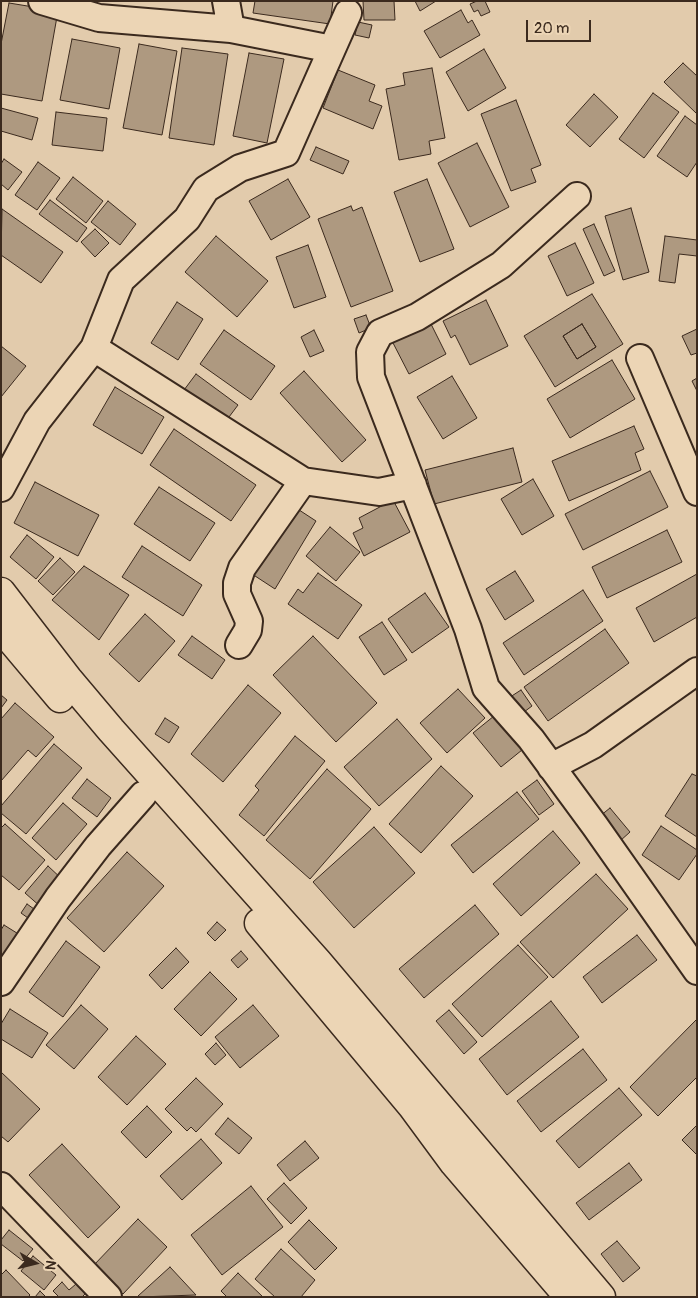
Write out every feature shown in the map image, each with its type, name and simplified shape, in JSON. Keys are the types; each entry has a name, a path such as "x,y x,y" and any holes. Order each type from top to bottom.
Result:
{"main road":[{"path":"1,592 99,715 317,960 601,1297"},
{"path":"1,629 143,794 297,967 412,1106 454,1163 570,1297"}],"street":[{"path":"42,1 99,18 232,29 332,49"},
{"path":"226,1 232,29"},
{"path":"1,488 37,421 94,348 121,280 187,219 206,188 240,168 286,153 348,13"},
{"path":"577,196 500,265 417,317 380,333 370,352 371,377 468,629 486,688 531,739 697,971"},
{"path":"94,348 303,481 378,492 413,485"},
{"path":"640,358 697,492"},
{"path":"239,645 248,630 249,621 237,594 237,583 242,568 303,481"},
{"path":"551,766 593,745 697,671"},
{"path":"1,982 58,898 98,846 143,794"},
{"path":"1,1186 108,1297"}],"building":[{"path":"255,1 333,1 330,24 253,13"},
{"path":"363,1 394,1 395,20 364,20"},
{"path":"415,1 436,1 420,11"},
{"path":"477,1 485,1 490,12 481,16 478,10 474,12 470,4"},
{"path":"9,3 58,11 42,101 1,94 1,44"},
{"path":"461,10 468,23 472,20 480,35 440,58 424,31"},
{"path":"358,22 372,25 369,38 355,35"},
{"path":"72,39 120,48 109,109 60,100"},
{"path":"139,44 177,51 162,135 123,128"},
{"path":"182,48 228,54 214,145 169,138"},
{"path":"484,49 506,88 468,111 446,72"},
{"path":"249,53 284,59 267,143 233,136"},
{"path":"683,63 697,76 697,114 664,82"},
{"path":"432,68 445,138 429,141 431,154 399,160 386,89 405,85 403,73"},
{"path":"338,70 375,85 369,101 382,106 373,129 323,108"},
{"path":"653,93 679,112 644,158 619,139"},
{"path":"594,94 618,117 590,147 566,125"},
{"path":"516,100 541,165 531,169 536,182 511,191 481,114"},
{"path":"1,108 38,118 32,140 1,131"},
{"path":"56,112 107,118 103,151 52,145"},
{"path":"685,116 697,125 697,162 687,177 657,156"},
{"path":"477,143 509,207 470,227 438,163"},
{"path":"316,147 349,161 343,174 310,160"},
{"path":"4,159 22,172 8,190 1,184 1,164"},
{"path":"38,162 60,178 37,210 15,195"},
{"path":"73,177 103,201 86,223 56,199"},
{"path":"288,179 310,217 271,240 249,201"},
{"path":"427,179 454,249 420,262 394,192"},
{"path":"50,200 87,228 77,242 39,214"},
{"path":"108,201 136,224 120,245 91,222"},
{"path":"351,206 353,211 362,207 393,291 351,307 318,219"},
{"path":"631,208 649,272 623,280 605,216"},
{"path":"2,209 63,252 41,283 1,255"},
{"path":"594,224 615,271 604,276 583,229"},
{"path":"95,229 109,243 95,257 81,242"},
{"path":"216,236 268,281 237,317 185,272"},
{"path":"665,236 697,240 697,256 679,254 675,283 659,281"},
{"path":"575,243 594,283 567,296 548,256"},
{"path":"308,245 326,297 294,308 276,257"},
{"path":"592,294 623,344 555,387 524,336","holes":["582,324 596,347 577,359 563,336"]},
{"path":"486,300 508,346 470,365 455,335 451,338 443,321"},
{"path":"177,302 203,319 178,360 151,343"},
{"path":"366,315 371,328 359,333 354,319"},
{"path":"430,322 446,354 409,374 392,341"},
{"path":"582,324 596,347 577,359 563,336"},
{"path":"697,329 697,353 691,355 682,336"},
{"path":"224,330 275,366 251,400 200,364"},
{"path":"314,330 324,351 310,357 301,337"},
{"path":"1,346 26,366 1,397"},
{"path":"612,360 635,399 570,438 547,399"},
{"path":"304,371 366,440 342,462 280,393"},
{"path":"196,374 238,405 226,421 184,390"},
{"path":"452,376 477,418 443,439 417,397"},
{"path":"697,378 697,391 692,381"},
{"path":"115,387 164,417 142,454 93,425"},
{"path":"634,426 644,449 635,453 641,470 569,501 552,461"},
{"path":"174,429 256,485 231,521 150,465"},
{"path":"513,448 522,482 434,504 425,470"},
{"path":"650,471 668,507 583,550 565,514"},
{"path":"533,479 554,516 522,535 501,499"},
{"path":"35,482 99,515 78,556 14,523"},
{"path":"159,487 215,523 190,561 134,524"},
{"path":"393,500 410,532 364,556 353,533 363,528 359,518"},
{"path":"293,506 316,521 275,589 252,574"},
{"path":"330,527 360,552 336,581 306,556"},
{"path":"667,530 682,562 607,598 592,567"},
{"path":"27,535 54,557 36,579 10,557"},
{"path":"142,546 202,585 183,616 122,577"},
{"path":"60,558 75,572 53,595 38,581"},
{"path":"84,566 129,595 99,640 52,600"},
{"path":"515,571 534,601 505,620 486,589"},
{"path":"318,573 362,605 338,639 288,604 298,589 303,593"},
{"path":"697,574 697,617 654,642 636,608"},
{"path":"583,590 603,621 524,675 503,643"},
{"path":"425,593 449,627 412,653 388,619"},
{"path":"145,614 175,641 139,682 109,654"},
{"path":"382,622 407,660 384,675 359,637"},
{"path":"605,629 629,663 548,721 524,687"},
{"path":"192,636 225,660 212,679 178,655"},
{"path":"313,636 377,703 336,742 273,675"},
{"path":"248,685 281,713 223,782 191,754"},
{"path":"458,689 485,718 447,753 420,723"},
{"path":"521,690 532,706 516,718 504,701"},
{"path":"1,695 7,700 1,708"},
{"path":"15,703 54,737 36,757 28,750 1,781 1,719"},
{"path":"494,716 522,750 501,767 473,733"},
{"path":"165,718 179,727 169,743 155,734"},
{"path":"397,719 432,759 379,806 344,767"},
{"path":"295,736 325,761 264,836 239,815 259,790 255,786"},
{"path":"54,744 82,768 26,834 1,813 1,806"},
{"path":"441,766 473,796 421,853 389,824"},
{"path":"327,769 371,809 310,879 266,840"},
{"path":"692,774 697,776 697,837 665,816"},
{"path":"87,779 111,798 97,817 72,798"},
{"path":"537,780 554,804 539,815 522,791"},
{"path":"517,792 539,819 473,873 451,845"},
{"path":"63,803 87,824 56,860 32,838"},
{"path":"610,808 630,832 620,841 600,816"},
{"path":"5,824 45,860 19,890 1,875 1,828"},
{"path":"661,826 697,850 697,854 679,880 642,855"},
{"path":"374,827 415,873 354,928 313,882"},
{"path":"553,831 580,863 521,916 493,884"},
{"path":"127,852 164,886 104,952 67,918"},
{"path":"48,866 63,880 41,907 25,893"},
{"path":"596,874 628,909 553,978 520,942"},
{"path":"27,904 41,914 35,923 21,913"},
{"path":"475,905 499,934 424,998 399,969"},
{"path":"217,922 226,930 215,941 207,933"},
{"path":"4,925 20,935 1,964 1,930"},
{"path":"637,935 657,960 602,1003 583,977"},
{"path":"66,941 100,967 63,1017 29,992"},
{"path":"518,945 548,977 482,1037 452,1004"},
{"path":"176,948 189,962 162,989 149,975"},
{"path":"241,951 248,959 238,968 231,960"},
{"path":"210,972 237,999 201,1036 174,1009"},
{"path":"551,1001 579,1037 507,1095 479,1059"},
{"path":"81,1005 108,1029 74,1069 46,1045"},
{"path":"253,1005 279,1036 240,1068 215,1037"},
{"path":"10,1009 48,1033 32,1058 1,1039 1,1024"},
{"path":"449,1010 477,1042 464,1054 436,1021"},
{"path":"697,1019 697,1077 658,1116 630,1087"},
{"path":"136,1036 166,1064 127,1105 98,1077"},
{"path":"216,1043 226,1055 215,1065 205,1054"},
{"path":"583,1049 607,1080 541,1132 517,1101"},
{"path":"1,1072 40,1109 8,1142 1,1136"},
{"path":"196,1078 223,1104 196,1132 191,1127 187,1131 165,1109"},
{"path":"619,1088 642,1115 579,1168 556,1141"},
{"path":"147,1106 172,1132 146,1158 121,1132"},
{"path":"228,1118 252,1138 239,1154 215,1134"},
{"path":"697,1125 697,1155 682,1140"},
{"path":"201,1139 222,1163 182,1200 160,1176"},
{"path":"305,1141 319,1158 290,1181 277,1165"},
{"path":"62,1144 120,1207 88,1238 29,1175"},
{"path":"629,1163 642,1180 589,1220 576,1203"},
{"path":"284,1183 307,1208 291,1224 267,1199"},
{"path":"251,1186 283,1227 222,1275 191,1235"},
{"path":"138,1219 167,1247 123,1294 93,1266"},
{"path":"309,1220 337,1248 315,1270 288,1242"},
{"path":"9,1230 33,1249 23,1261 1,1244 1,1240"},
{"path":"617,1241 640,1268 623,1282 601,1254"},
{"path":"281,1249 315,1280 301,1297 275,1297 255,1279"},
{"path":"33,1256 56,1275 44,1290 21,1271"},
{"path":"170,1267 196,1295 138,1296"},
{"path":"6,1270 30,1295 28,1297 1,1297 1,1275"},
{"path":"238,1273 263,1297 227,1297 221,1291"},
{"path":"62,1282 69,1290 76,1284 85,1294 82,1297 59,1297 53,1291"},
{"path":"40,1291 46,1297 35,1297"}]}
